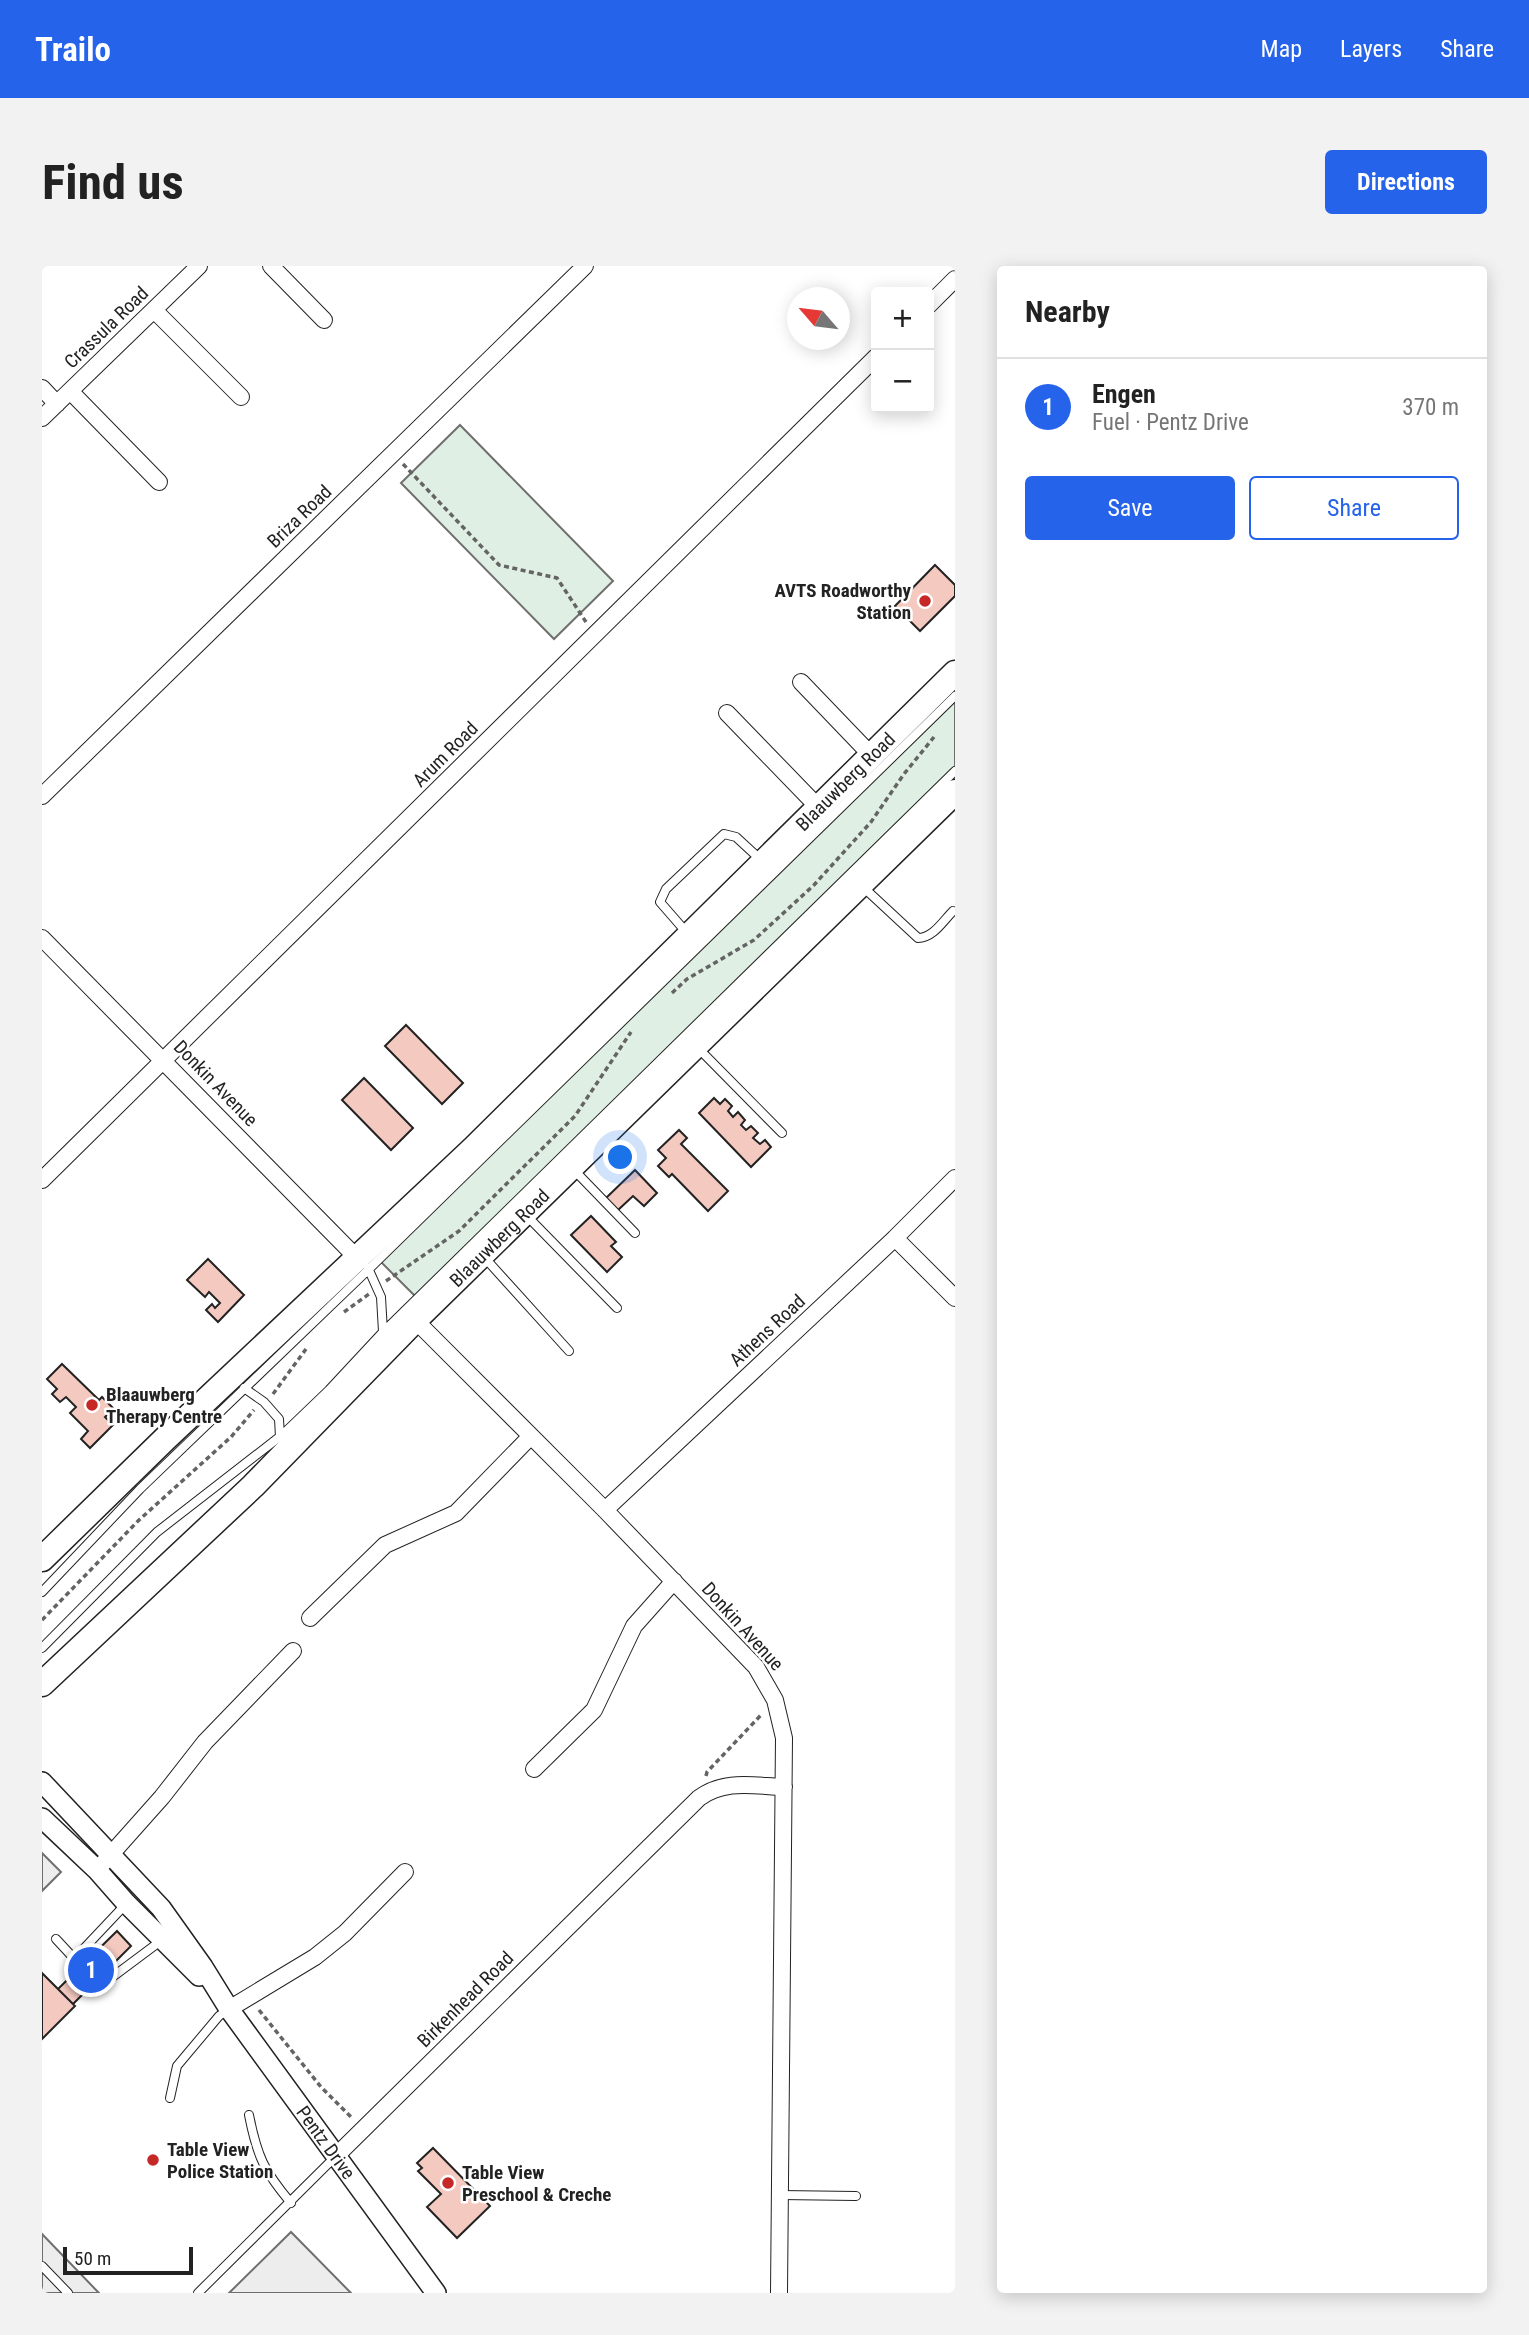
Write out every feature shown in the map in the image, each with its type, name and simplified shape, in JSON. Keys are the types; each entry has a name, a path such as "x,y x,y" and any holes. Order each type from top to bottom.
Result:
{"main road":[{"name":"Blaauwberg Road","path":"42,1559 166,1437 307,1307 363,1264 473,1149 955,673"},
{"name":"Blaauwberg Road","path":"42,1684 253,1486 415,1320 955,792"}],"street":[{"name":"Crassula Road","path":"42,418 199,266"},
{"path":"271,266 324,320"},
{"name":"Briza Road","path":"42,796 585,266"},
{"path":"934,300 955,279"},
{"path":"154,310 241,397"},
{"name":"Arum Road","path":"42,1181 871,362"},
{"path":"42,388 57,404"},
{"path":"70,391 159,482"},
{"path":"801,682 872,756"},
{"path":"727,713 819,808"},
{"name":"Donkin Avenue","path":"42,938 363,1264"},
{"name":"Athens Road","path":"605,1510 895,1238 955,1178"},
{"path":"895,1238 955,1298"},
{"name":"Donkin Avenue","path":"415,1320 605,1510 756,1667 775,1700 784,1738 779,2293"},
{"path":"310,1618 385,1545 456,1514 531,1436"},
{"path":"534,1769 594,1710 634,1626 674,1581"},
{"path":"102,1876 117,1860 205,1742 293,1651"},
{"name":"Pentz Drive","path":"42,1782 161,1908 169,1934"},
{"name":"Birkenhead Road","path":"336,2156 699,1798 722,1785 784,1787"},
{"name":"Pentz Drive","path":"42,1818 126,1903 169,1934 217,1992 436,2293"},
{"path":"229,2009 315,1957 345,1933 405,1872"}],"lane":[{"path":"42,1592 363,1264 955,696"},
{"path":"280,1437 383,1332 955,771"},
{"path":"689,936 660,902 666,889 724,834 736,837 764,862"},
{"path":"860,885 918,938 925,938 953,911"},
{"path":"696,1045 782,1133"},
{"path":"571,1167 635,1233"},
{"path":"524,1213 617,1308"},
{"path":"482,1255 569,1351"},
{"path":"363,1264 381,1297 383,1332"},
{"path":"244,1388 307,1307"},
{"path":"42,1648 157,1532 375,1362"},
{"path":"244,1388 264,1402 279,1419 280,1437"},
{"path":"74,1959 126,1903"},
{"path":"96,1981 102,1984 169,1934"},
{"path":"56,1939 81,1966"},
{"path":"170,2098 177,2066 219,2016 229,2009"},
{"path":"249,2115 255,2146 263,2167 291,2203"},
{"name":"Birkenhead Road","path":"198,2293 336,2156"},
{"path":"780,2195 856,2196"},
{"path":"42,2266 68,2293"}],"path":[{"path":"393,454 499,565 557,578 594,635"},
{"path":"667,997 687,979 754,940 814,886 871,822 936,734"},
{"path":"338,1317 459,1231 575,1116 638,1025"},
{"path":"42,1620 139,1520 231,1437 281,1386 310,1344"},
{"path":"699,1798 707,1772 775,1700"},
{"path":"258,2008 321,2087 338,2101 354,2121"}],"green space":[{"path":"460,425 613,581 554,639 401,483"},
{"path":"955,701 955,771 417,1298 379,1260"}],"shaded area":[{"path":"42,1853 61,1872 42,1891"},
{"path":"291,2232 351,2293 229,2293"},
{"path":"42,2234 99,2293 42,2293"}],"building":[{"name":"AVTS Roadworthy Station","path":"935,565 955,585 955,596 920,631 895,606"},
{"path":"406,1025 463,1083 442,1104 385,1046"},
{"path":"364,1078 413,1128 391,1150 342,1100"},
{"path":"714,1098 720,1104 725,1099 732,1106 728,1111 733,1117 738,1112 745,1120 741,1125 746,1130 751,1126 758,1133 753,1138 760,1144 765,1140 771,1147 751,1167 699,1113"},
{"path":"679,1130 687,1138 681,1144 728,1191 708,1211 672,1174 669,1177 658,1166 666,1158 658,1150"},
{"path":"635,1170 657,1193 644,1206 633,1196 618,1210 606,1198"},
{"path":"591,1216 616,1242 611,1246 622,1257 607,1272 571,1235"},
{"path":"208,1259 244,1295 218,1322 206,1310 212,1304 215,1308 220,1303 209,1292 205,1297 187,1280"},
{"name":"Blaauwberg Therapy Centre","path":"62,1364 99,1400 102,1397 114,1409 105,1417 113,1425 90,1448 81,1439 88,1431 70,1413 76,1407 66,1397 60,1402 52,1394 57,1389 47,1379"},
{"path":"117,1931 131,1946 73,2004 58,1989"},
{"path":"42,1973 75,2006 42,2039"},
{"name":"Table View Preschool & Creche","path":"433,2148 490,2206 457,2238 427,2207 441,2194 418,2171 422,2168 417,2163"}],"place":[{"name":"AVTS Roadworthy Station","path":"925,601"},
{"name":"Blaauwberg Therapy Centre","path":"92,1405"},
{"name":"Engen","path":"91,1970"},
{"name":"Table View Police Station","path":"153,2160"},
{"name":"Table View Preschool & Creche","path":"448,2183"}]}
